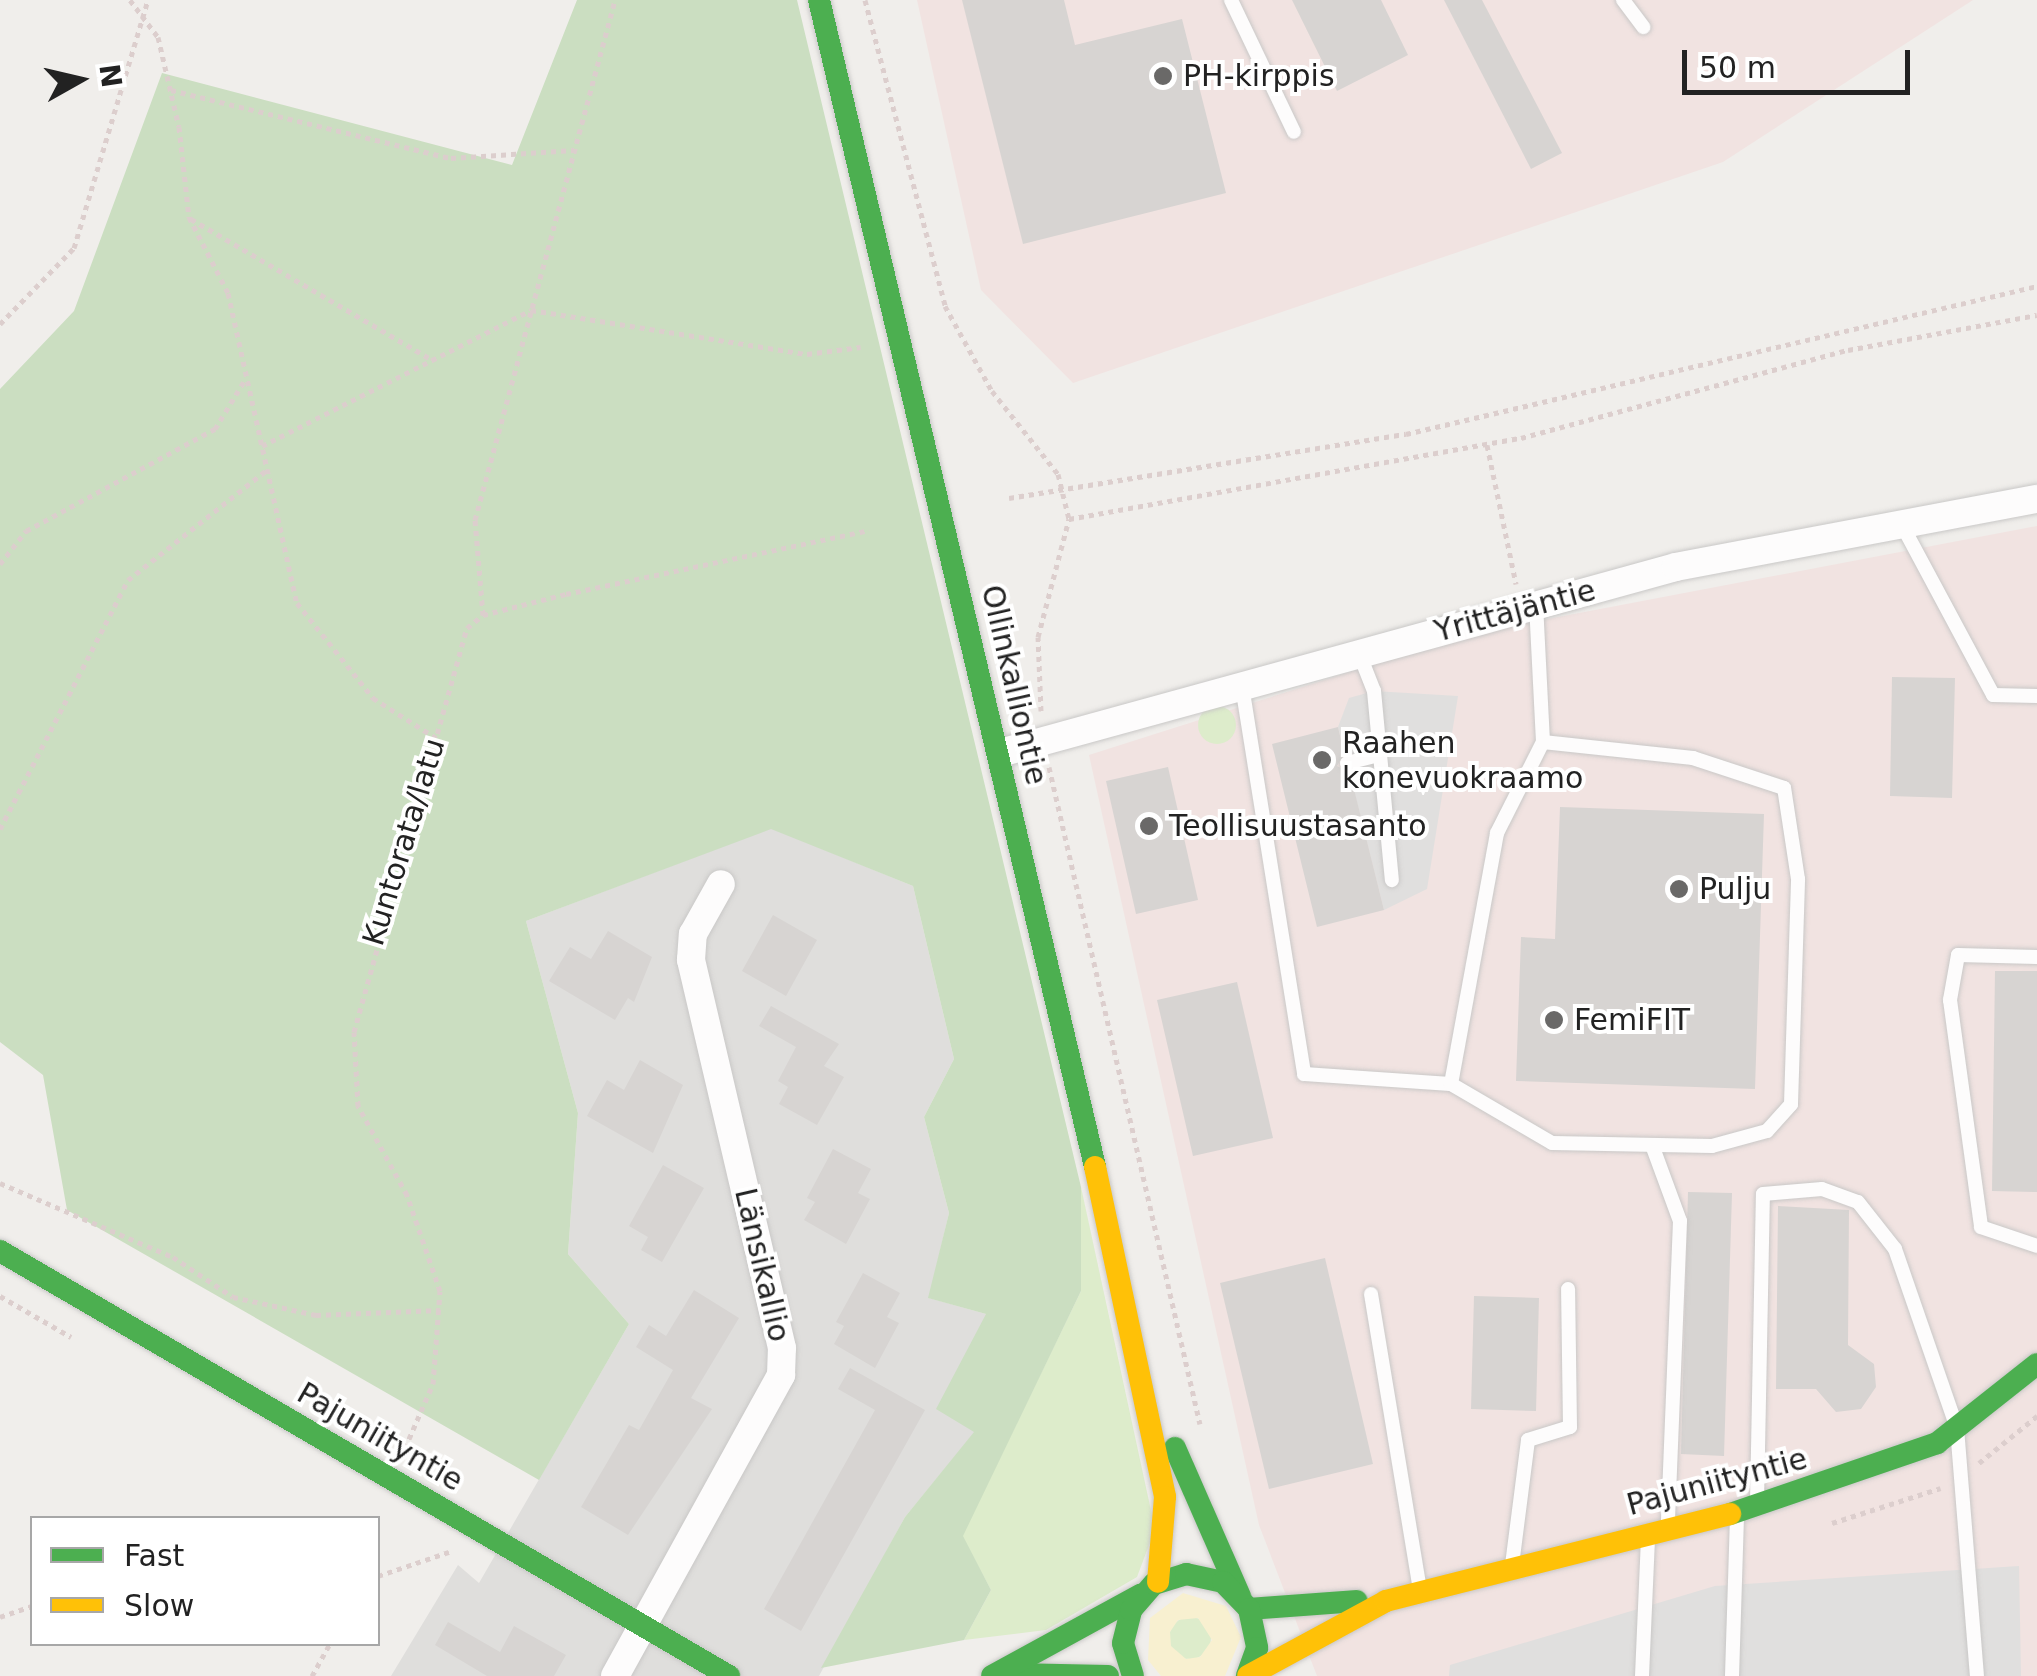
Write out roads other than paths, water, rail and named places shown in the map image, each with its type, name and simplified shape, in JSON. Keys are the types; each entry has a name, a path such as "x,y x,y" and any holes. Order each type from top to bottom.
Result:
{"street":[{"name":"Ollinkalliontie","path":"819,0 1147,1385 1166,1497 1149,1589 1122,1643 1133,1676"},
{"name":"Yrittäjäntie","path":"1000,753 1676,567 2037,500"},
{"name":"Länsikallio","path":"615,1676 647,1627 775,1394 783,1361 691,960 693,934 721,884"},
{"name":"Pajuniityntie","path":"0,1251 729,1676"},
{"name":"Pajuniityntie","path":"1244,1602 1386,1600 1747,1509 1936,1443 2037,1364"},
{"name":"Ollinkalliontie","path":"1147,1385 1244,1602 1257,1648 1248,1676"},
{"path":"992,1676 1149,1589 1199,1574 1244,1602"},
{"name":"Pajuniityntie","path":"1248,1676 1386,1600"},
{"path":"1004,1676 1062,1669 1108,1676"}],"lane":[{"path":"1231,0 1294,132"},
{"path":"1623,0 1644,27"},
{"path":"1902,525 1994,695 2037,696"},
{"path":"1451,1084 1497,834 1543,742 1528,607"},
{"path":"1359,653 1374,691 1392,880"},
{"path":"1242,685 1304,1074 1451,1084 1552,1143 1712,1146 1767,1131 1791,1104 1798,879 1784,788 1692,758 1543,742"},
{"path":"1347,764 1380,755"},
{"path":"2037,957 1958,955 1950,1000 1981,1227 2037,1246"},
{"path":"1642,1676 1658,1530 1680,1221 1652,1145"},
{"path":"1732,1676 1747,1509 1762,1194 1822,1189 1858,1202 1896,1249 1957,1428 1977,1676"},
{"path":"1511,1568 1528,1440 1570,1427 1568,1289"},
{"path":"1371,1294 1420,1592"}],"place":[{"name":"PH-kirppis","path":"1163,76"},
{"name":"Raahen konevuokraamo","path":"1322,760"},
{"name":"Teollisuustasanto","path":"1149,826"},
{"name":"Pulju","path":"1679,889"},
{"name":"FemiFIT","path":"1554,1020"}]}
